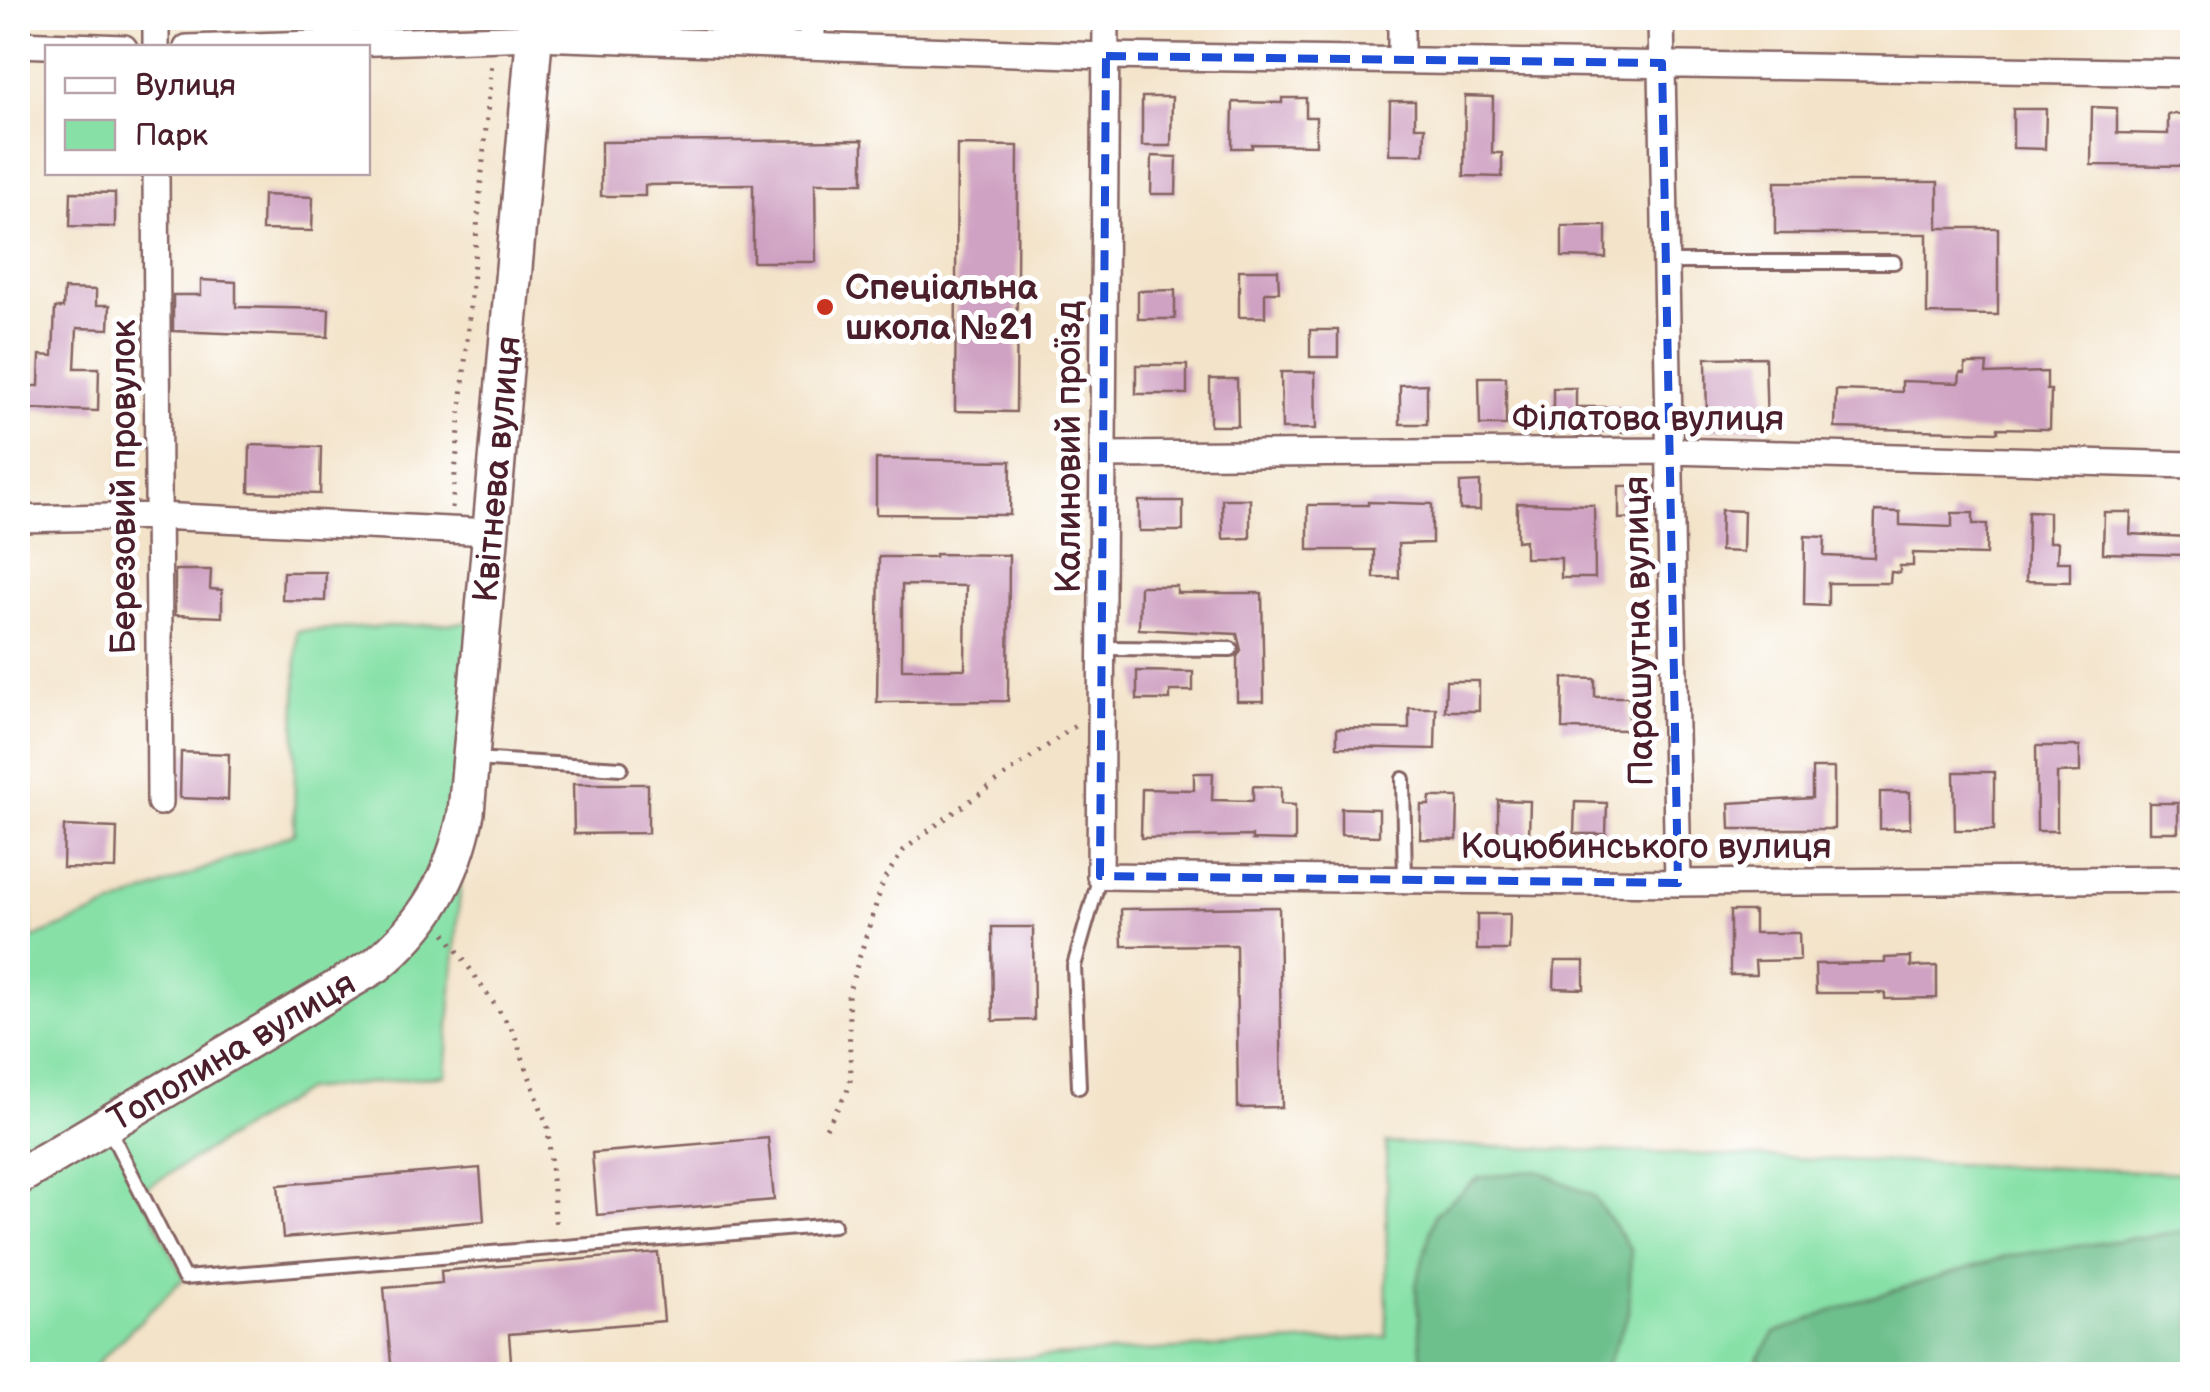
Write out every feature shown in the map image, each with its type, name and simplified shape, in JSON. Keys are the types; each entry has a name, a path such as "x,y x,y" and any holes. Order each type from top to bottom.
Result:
{"main road":[{"name":"Квітнева вулиця","path":"429,910 461,838 535,27"},
{"name":"Тополина вулиця","path":"18,1177 355,980 396,949 429,910"}],"street":[{"path":"156,18 156,45"},
{"path":"812,18 812,46"},
{"name":"Калиновий проїзд","path":"1100,876 1106,18"},
{"path":"1400,60 1401,18"},
{"name":"Парашутна вулиця","path":"1661,18 1678,882"},
{"path":"237,45 535,27 812,46 1106,56 2192,73"},
{"path":"18,44 45,45"},
{"name":"Березовий провулок","path":"156,175 160,802"},
{"name":"Філатова вулиця","path":"1103,455 1670,451 2192,464"},
{"path":"18,519 158,516 490,532"},
{"name":"Коцюбинського вулиця","path":"1100,876 1678,882 2192,878"}],"lane":[{"path":"1666,262 1894,262"},
{"path":"1102,648 1231,648"},
{"path":"470,759 621,768"},
{"path":"1404,779 1406,880"},
{"path":"1079,1087 1074,966 1100,876"},
{"path":"106,1125 184,1278 834,1225"}],"path":[{"path":"450,531 490,76"},
{"path":"826,1128 847,1092 851,1076 848,994 884,879 904,850 1101,708"},
{"path":"429,910 513,1031 548,1128 558,1248"}],"highlighted area":[{"path":"1106,56 1662,63 1678,883 1100,876"}],"green space":[{"path":"18,618 31,939 294,833 297,631 482,622 445,1075 305,1090 141,1191 184,1278 97,1363 102,1374 18,1374"},
{"path":"1386,1143 2192,1173 2192,1230 2009,1256 1853,1303 1775,1333 1748,1374 1603,1374 1629,1312 1421,1354 1428,1374 843,1374 917,1364 1387,1337"},
{"path":"1537,1170 1593,1196 1631,1250 1629,1312 1603,1374 1428,1374 1421,1354 1416,1285 1435,1214 1478,1178"},
{"path":"2192,1230 2192,1374 1748,1374 1775,1333 1853,1303 2009,1256"}],"building":[{"path":"1465,96 1493,97 1492,153 1502,153 1502,177 1464,176"},
{"path":"1142,97 1172,97 1171,146 1142,146"},
{"path":"1282,98 1306,98 1306,117 1316,117 1316,145 1252,144 1252,148 1232,148 1233,102 1282,103"},
{"path":"1390,101 1415,101 1415,127 1425,127 1424,154 1389,154"},
{"path":"2092,107 2117,108 2117,133 2168,134 2168,114 2192,114 2192,166 2091,165"},
{"path":"2013,109 2046,109 2045,149 2013,148"},
{"path":"863,140 863,183 815,183 816,262 753,262 753,184 645,185 645,196 601,196 601,142"},
{"path":"957,145 1018,146 1016,412 955,411"},
{"path":"1152,156 1177,157 1176,194 1151,194"},
{"path":"1775,182 1938,182 1938,228 1998,228 1998,315 1927,314 1927,234 1775,234"},
{"path":"71,192 115,193 115,227 70,226"},
{"path":"263,195 313,197 312,231 262,230"},
{"path":"1562,226 1606,226 1606,258 1562,257"},
{"path":"1239,270 1278,270 1279,292 1265,292 1265,317 1239,317"},
{"path":"201,280 236,282 236,307 329,309 328,337 173,331 173,295 201,295"},
{"path":"64,289 96,290 96,305 110,305 109,329 77,328 75,368 99,368 98,411 28,409 29,386 39,386 40,355 53,356 55,308 63,308"},
{"path":"1175,290 1175,319 1138,319 1138,291"},
{"path":"1310,330 1338,330 1338,357 1310,357"},
{"path":"1765,357 1767,428 1707,430 1706,358"},
{"path":"1965,364 1987,364 1986,374 2047,372 2047,390 2051,390 2050,429 1998,428 1998,432 1835,428 1836,390 1902,392 1902,381 1959,383"},
{"path":"1136,365 1187,365 1187,394 1136,394"},
{"path":"1281,372 1315,372 1316,429 1282,429"},
{"path":"1479,377 1506,377 1506,425 1480,425"},
{"path":"1210,379 1237,379 1238,426 1210,426"},
{"path":"1427,384 1427,424 1400,424 1400,385"},
{"path":"1553,388 1576,388 1576,407 1635,407 1635,432 1553,431"},
{"path":"250,445 321,447 320,494 249,492"},
{"path":"876,459 1011,461 1010,515 876,514"},
{"path":"1480,482 1480,510 1460,510 1460,483"},
{"path":"1619,486 1640,486 1641,518 1619,519"},
{"path":"1222,499 1250,499 1250,538 1223,539"},
{"path":"1139,501 1183,501 1183,531 1139,531"},
{"path":"1517,503 1594,505 1595,578 1561,578 1561,558 1525,558 1525,540 1517,541"},
{"path":"1432,504 1432,543 1398,544 1399,578 1374,578 1374,550 1308,550 1308,505"},
{"path":"1721,510 1744,511 1743,552 1720,551"},
{"path":"1875,511 1900,512 1900,525 1952,527 1952,513 1973,513 1973,524 1987,524 1986,555 1913,553 1913,566 1900,566 1900,573 1891,572 1890,583 1828,583 1828,606 1804,605 1805,536 1825,537 1824,556 1874,558"},
{"path":"2028,511 2049,512 2049,542 2058,542 2057,562 2070,562 2070,582 2026,581"},
{"path":"2104,512 2131,512 2130,534 2187,537 2187,555 2103,553"},
{"path":"1009,555 1008,701 877,702 879,557","holes":["902,585 966,586 965,669 902,669"]},
{"path":"175,570 211,570 210,589 222,590 222,617 175,615"},
{"path":"283,572 326,572 325,601 282,600"},
{"path":"1140,586 1177,586 1177,593 1262,593 1264,701 1237,701 1237,657 1241,650 1237,634 1139,629"},
{"path":"1137,671 1193,672 1193,691 1170,691 1170,700 1137,700"},
{"path":"1563,678 1595,679 1595,697 1629,697 1628,730 1562,729"},
{"path":"1446,681 1479,681 1479,711 1445,711"},
{"path":"1409,708 1436,708 1435,749 1337,747 1337,728 1409,729"},
{"path":"2036,746 2080,746 2080,772 2057,773 2057,831 2037,831"},
{"path":"181,752 229,754 228,800 180,798"},
{"path":"1812,768 1834,768 1834,829 1730,829 1729,803 1812,798"},
{"path":"1954,772 1994,772 1994,830 1955,830"},
{"path":"1194,773 1213,773 1212,800 1253,801 1253,786 1281,787 1281,804 1295,805 1295,841 1252,840 1252,836 1141,838 1142,789 1194,790"},
{"path":"573,784 648,784 648,833 574,834"},
{"path":"1880,792 1910,792 1910,828 1880,829"},
{"path":"1430,797 1458,797 1457,840 1420,839 1421,805 1429,805"},
{"path":"1498,800 1530,801 1529,836 1498,836"},
{"path":"1575,802 1607,803 1606,834 1574,834"},
{"path":"2149,803 2178,803 2178,832 2149,832"},
{"path":"1341,808 1379,809 1379,836 1341,835"},
{"path":"64,826 117,828 116,869 63,868"},
{"path":"1279,907 1282,1107 1238,1108 1236,945 1122,946 1121,909"},
{"path":"1730,911 1754,911 1754,933 1799,933 1800,960 1755,961 1756,975 1730,975"},
{"path":"1477,914 1510,914 1509,950 1477,950"},
{"path":"992,927 1033,927 1034,1020 993,1021"},
{"path":"1911,957 1911,967 1937,966 1937,998 1885,999 1885,993 1816,993 1815,964 1885,963 1885,958"},
{"path":"1555,961 1584,961 1584,989 1554,988"},
{"path":"768,1138 774,1200 597,1215 592,1153"},
{"path":"480,1168 484,1221 283,1238 278,1185"},
{"path":"658,1253 664,1321 509,1334 512,1374 392,1374 384,1288 442,1283 441,1271"}],"place":[{"name":"Спеціальна школа №21","path":"825,307"}]}
